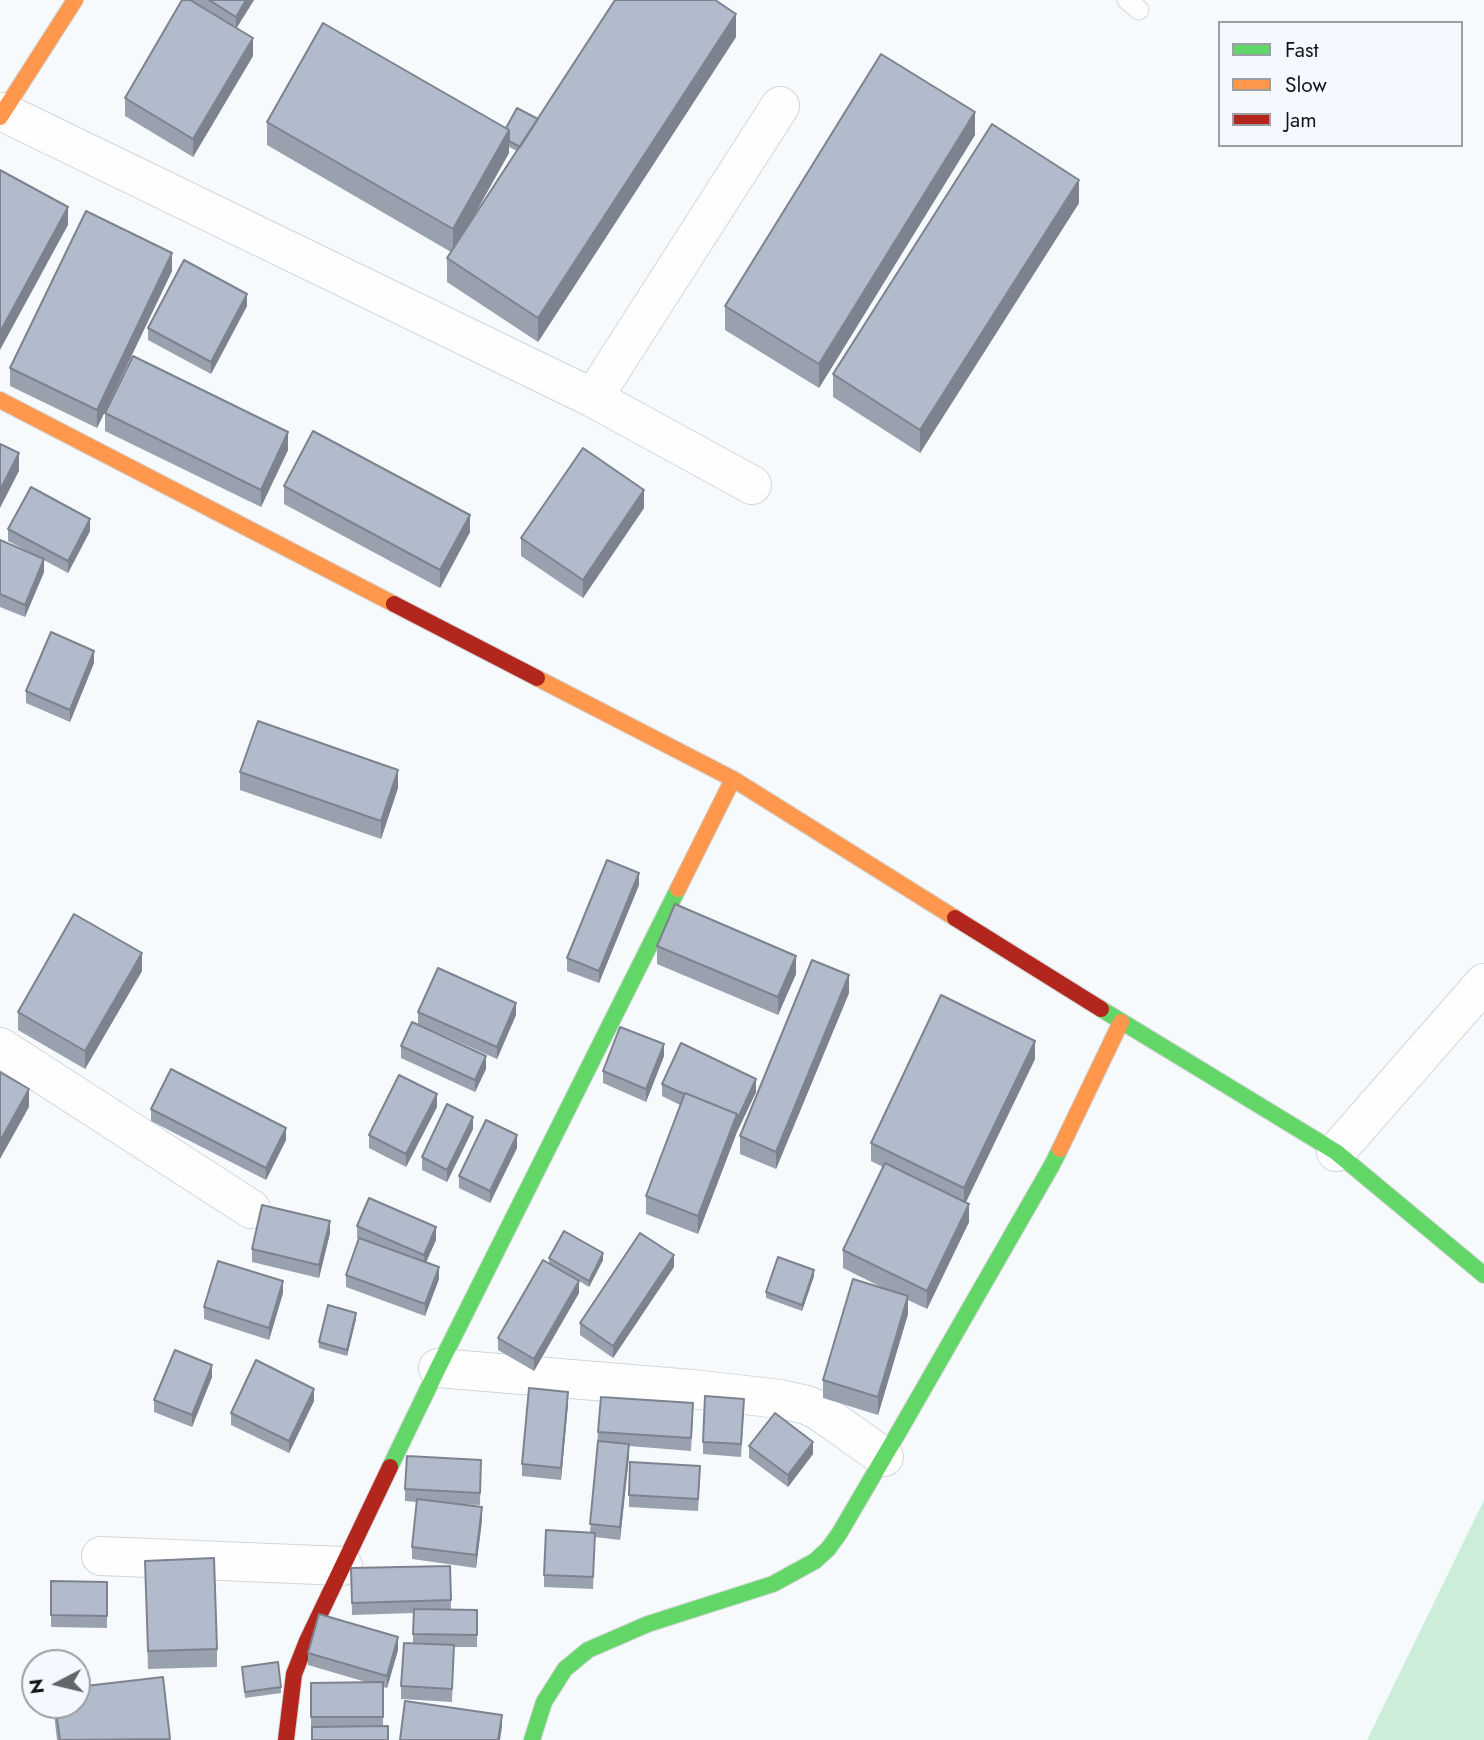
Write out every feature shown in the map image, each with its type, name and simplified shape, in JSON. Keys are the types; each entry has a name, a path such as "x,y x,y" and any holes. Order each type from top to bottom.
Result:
{"main road":[{"path":"2,114 70,2"},
{"path":"0,400 733,779 1121,1022 1336,1152 1484,1275"},
{"path":"286,1740 294,1674 342,1566 438,1368 733,779"},
{"path":"532,1740 544,1702 565,1669 588,1650 649,1624 773,1584 816,1561 828,1549 1052,1165 1121,1022"}],"street":[{"path":"593,398 780,106"},
{"path":"2,114 593,398 752,485"},
{"path":"1336,1152 1484,983"},
{"path":"0,1047 251,1209"},
{"path":"438,1368 780,1399 807,1405 819,1411 884,1457"},
{"path":"101,1556 342,1566"}],"green space":[{"path":"1484,1500 1484,1740 1367,1740"}],"building":[{"path":"182,0 190,0 253,38 193,139 125,98"},
{"path":"209,0 246,0 236,17"},
{"path":"615,0 715,0 736,14 538,318 447,258"},
{"path":"323,23 509,130 453,229 267,122"},
{"path":"881,54 975,112 819,364 725,306"},
{"path":"517,108 538,119 520,147 509,141 509,130 506,128"},
{"path":"992,124 1079,180 920,430 833,374"},
{"path":"0,170 68,207 0,332"},
{"path":"86,211 172,253 97,410 10,368"},
{"path":"184,260 247,294 211,362 148,328"},
{"path":"133,356 288,432 261,490 105,413"},
{"path":"313,431 470,515 440,570 284,486"},
{"path":"0,444 19,453 0,490"},
{"path":"583,448 644,490 583,580 521,538"},
{"path":"31,487 90,519 68,561 8,529"},
{"path":"0,540 44,559 25,605 0,594"},
{"path":"51,632 94,651 70,710 26,691"},
{"path":"258,721 398,770 381,821 240,772"},
{"path":"607,860 639,873 599,971 567,958"},
{"path":"675,904 796,956 778,997 657,946"},
{"path":"74,914 142,953 85,1051 18,1012"},
{"path":"812,960 849,975 776,1152 740,1136"},
{"path":"438,968 516,1003 497,1047 418,1012"},
{"path":"941,995 1035,1041 964,1188 871,1143"},
{"path":"412,1022 486,1056 475,1080 401,1046"},
{"path":"620,1027 664,1044 646,1089 603,1071"},
{"path":"681,1043 756,1079 737,1120 737,1114 662,1084"},
{"path":"171,1069 286,1128 266,1168 151,1109"},
{"path":"0,1072 29,1089 0,1141"},
{"path":"399,1075 437,1094 406,1154 369,1135"},
{"path":"685,1093 737,1114 698,1216 646,1196"},
{"path":"447,1104 473,1117 447,1170 422,1157"},
{"path":"486,1120 517,1135 490,1191 459,1176"},
{"path":"885,1163 969,1204 927,1291 843,1250"},
{"path":"369,1198 436,1227 424,1255 357,1226"},
{"path":"262,1205 330,1221 319,1265 252,1249"},
{"path":"564,1231 603,1253 589,1281 549,1258"},
{"path":"640,1233 674,1255 613,1346 580,1323"},
{"path":"359,1238 439,1267 425,1304 346,1275"},
{"path":"778,1257 814,1270 802,1305 766,1292"},
{"path":"543,1260 579,1281 534,1359 498,1338"},
{"path":"218,1261 283,1281 269,1328 204,1307"},
{"path":"853,1279 908,1296 878,1397 823,1380"},
{"path":"328,1305 356,1313 347,1350 319,1342"},
{"path":"175,1350 212,1365 192,1415 154,1400"},
{"path":"256,1360 314,1389 289,1441 231,1413"},
{"path":"529,1388 568,1392 561,1468 522,1464"},
{"path":"705,1396 744,1399 741,1444 703,1442"},
{"path":"601,1397 693,1403 691,1438 598,1432"},
{"path":"775,1413 813,1442 788,1475 749,1446"},
{"path":"598,1441 629,1444 620,1527 590,1524"},
{"path":"407,1456 481,1460 480,1493 405,1489"},
{"path":"630,1462 700,1466 698,1499 629,1495"},
{"path":"417,1499 482,1507 476,1555 412,1547"},
{"path":"546,1530 595,1533 593,1577 544,1575"},
{"path":"214,1558 217,1649 148,1651 145,1561"},
{"path":"450,1566 451,1600 352,1603 351,1568"},
{"path":"51,1581 107,1582 107,1616 51,1615"},
{"path":"414,1609 477,1610 477,1635 413,1634"},
{"path":"319,1614 398,1637 387,1676 308,1653"},
{"path":"404,1643 454,1645 452,1689 401,1686"},
{"path":"278,1662 281,1687 245,1692 242,1667"},
{"path":"163,1677 170,1739 60,1740 57,1719 91,1719 91,1685"},
{"path":"383,1682 383,1717 311,1717 311,1683"},
{"path":"405,1701 502,1715 498,1740 400,1740"},
{"path":"388,1726 388,1740 312,1740 312,1727"}],"traffic: fast":[{"path":"390,1467 678,889"},
{"path":"1101,1009 1336,1152 1484,1275"},
{"path":"532,1740 544,1702 565,1669 588,1650 648,1624 773,1584 815,1561 828,1549 901,1428 1060,1149"}],"traffic: slow":[{"path":"0,117 75,0"},
{"path":"0,400 394,604"},
{"path":"537,678 733,779 955,918"},
{"path":"678,889 733,779"},
{"path":"1060,1149 1121,1022"}],"traffic: jam":[{"path":"394,604 537,678"},
{"path":"955,918 1101,1009"},
{"path":"286,1740 294,1674 390,1467"}]}
